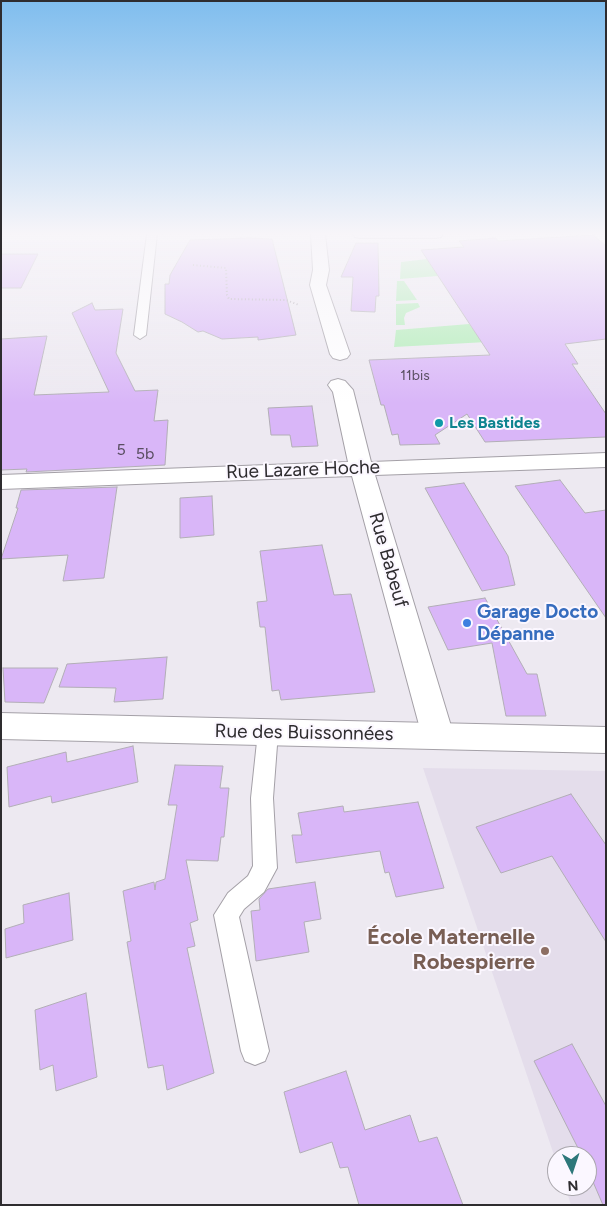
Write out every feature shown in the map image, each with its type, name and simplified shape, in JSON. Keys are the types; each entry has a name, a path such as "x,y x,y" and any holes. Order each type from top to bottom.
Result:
{"street":[{"path":"320,290 340,354"},
{"name":"Rue Babeuf","path":"338,385 343,390 361,468 438,736"},
{"name":"Rue Lazare Hoche","path":"1,482 606,460"},
{"name":"Rue des Buissonnées","path":"1,726 606,740"}],"lane":[{"path":"140,335 146,290"},
{"path":"255,1051 226,915 236,901 256,884 264,868 262,798 268,732"}],"path":[{"path":"227,290 229,299 286,300 299,304 325,307"}],"shaded area":[{"name":"École Maternelle Robespierre","path":"423,768 606,771 606,1205 571,1205 568,1196 597,1196 597,1146 551,1146"}],"green space":[{"path":"397,290 410,290 417,300 396,301"},
{"path":"418,303 420,307 406,313 404,318 405,325 396,325 396,304"},
{"path":"469,324 487,342 394,347 396,330"}],"building":[{"path":"165,290 285,290 296,335 258,340 258,337 222,339 203,331 198,332 165,314"},
{"path":"352,290 379,290 379,296 376,296 375,312 351,311"},
{"path":"447,290 606,290 606,339 565,344 578,364 572,364 606,414 606,437 485,442 467,414 435,435 440,444 400,445 398,434 392,435 384,405 381,405 369,360 490,355"},
{"path":"92,303 95,310 123,309 116,353 135,391 158,390 154,421 168,420 165,465 26,472 27,469 1,470 1,339 47,336 34,395 109,392 72,313"},
{"path":"312,406 318,446 292,447 290,435 271,435 268,408"},
{"path":"560,480 585,513 606,510 606,618 515,486"},
{"path":"464,483 508,556 515,585 482,591 425,488"},
{"path":"117,487 104,578 63,581 68,555 1,559 18,508 16,508 21,490"},
{"path":"212,496 214,535 180,538 180,498"},
{"path":"322,545 334,595 351,594 375,692 281,700 279,690 272,691 265,627 260,627 257,602 267,601 260,551"},
{"path":"485,598 527,674 537,674 546,716 506,716 492,643 448,650 428,607"},
{"path":"167,657 163,699 114,702 116,688 59,687 67,664"},
{"path":"3,668 58,668 44,703 5,702"},
{"path":"133,746 138,782 52,803 51,796 9,807 7,767 66,752 67,762"},
{"path":"175,765 223,766 220,788 229,788 224,837 221,837 218,861 186,860 198,920 190,923 195,946 187,948 214,1073 167,1090 163,1065 148,1068 127,942 131,941 123,891 154,882 155,890 156,882 165,879 177,805 168,805"},
{"path":"571,794 606,845 606,942 552,856 501,873 476,827"},
{"path":"418,802 444,888 396,897 389,872 385,873 380,851 296,863 292,835 302,835 298,813 343,806 344,812"},
{"path":"315,882 321,919 304,922 309,952 256,961 251,911 260,910 259,899 268,889"},
{"path":"69,893 73,940 6,958 5,929 24,923 23,905"},
{"path":"86,993 97,1077 56,1091 53,1065 40,1070 35,1010"},
{"path":"572,1044 606,1106 606,1205 603,1205 597,1191 597,1146 577,1146 534,1061"},
{"path":"346,1071 365,1130 410,1115 419,1142 437,1137 463,1205 359,1205 348,1167 340,1168 332,1142 300,1153 284,1092"}],"place":[{"name":"Les Bastides","path":"439,423"},
{"name":"Garage Docto Dépanne","path":"467,623"},
{"name":"École Maternelle Robespierre","path":"545,951"}]}
